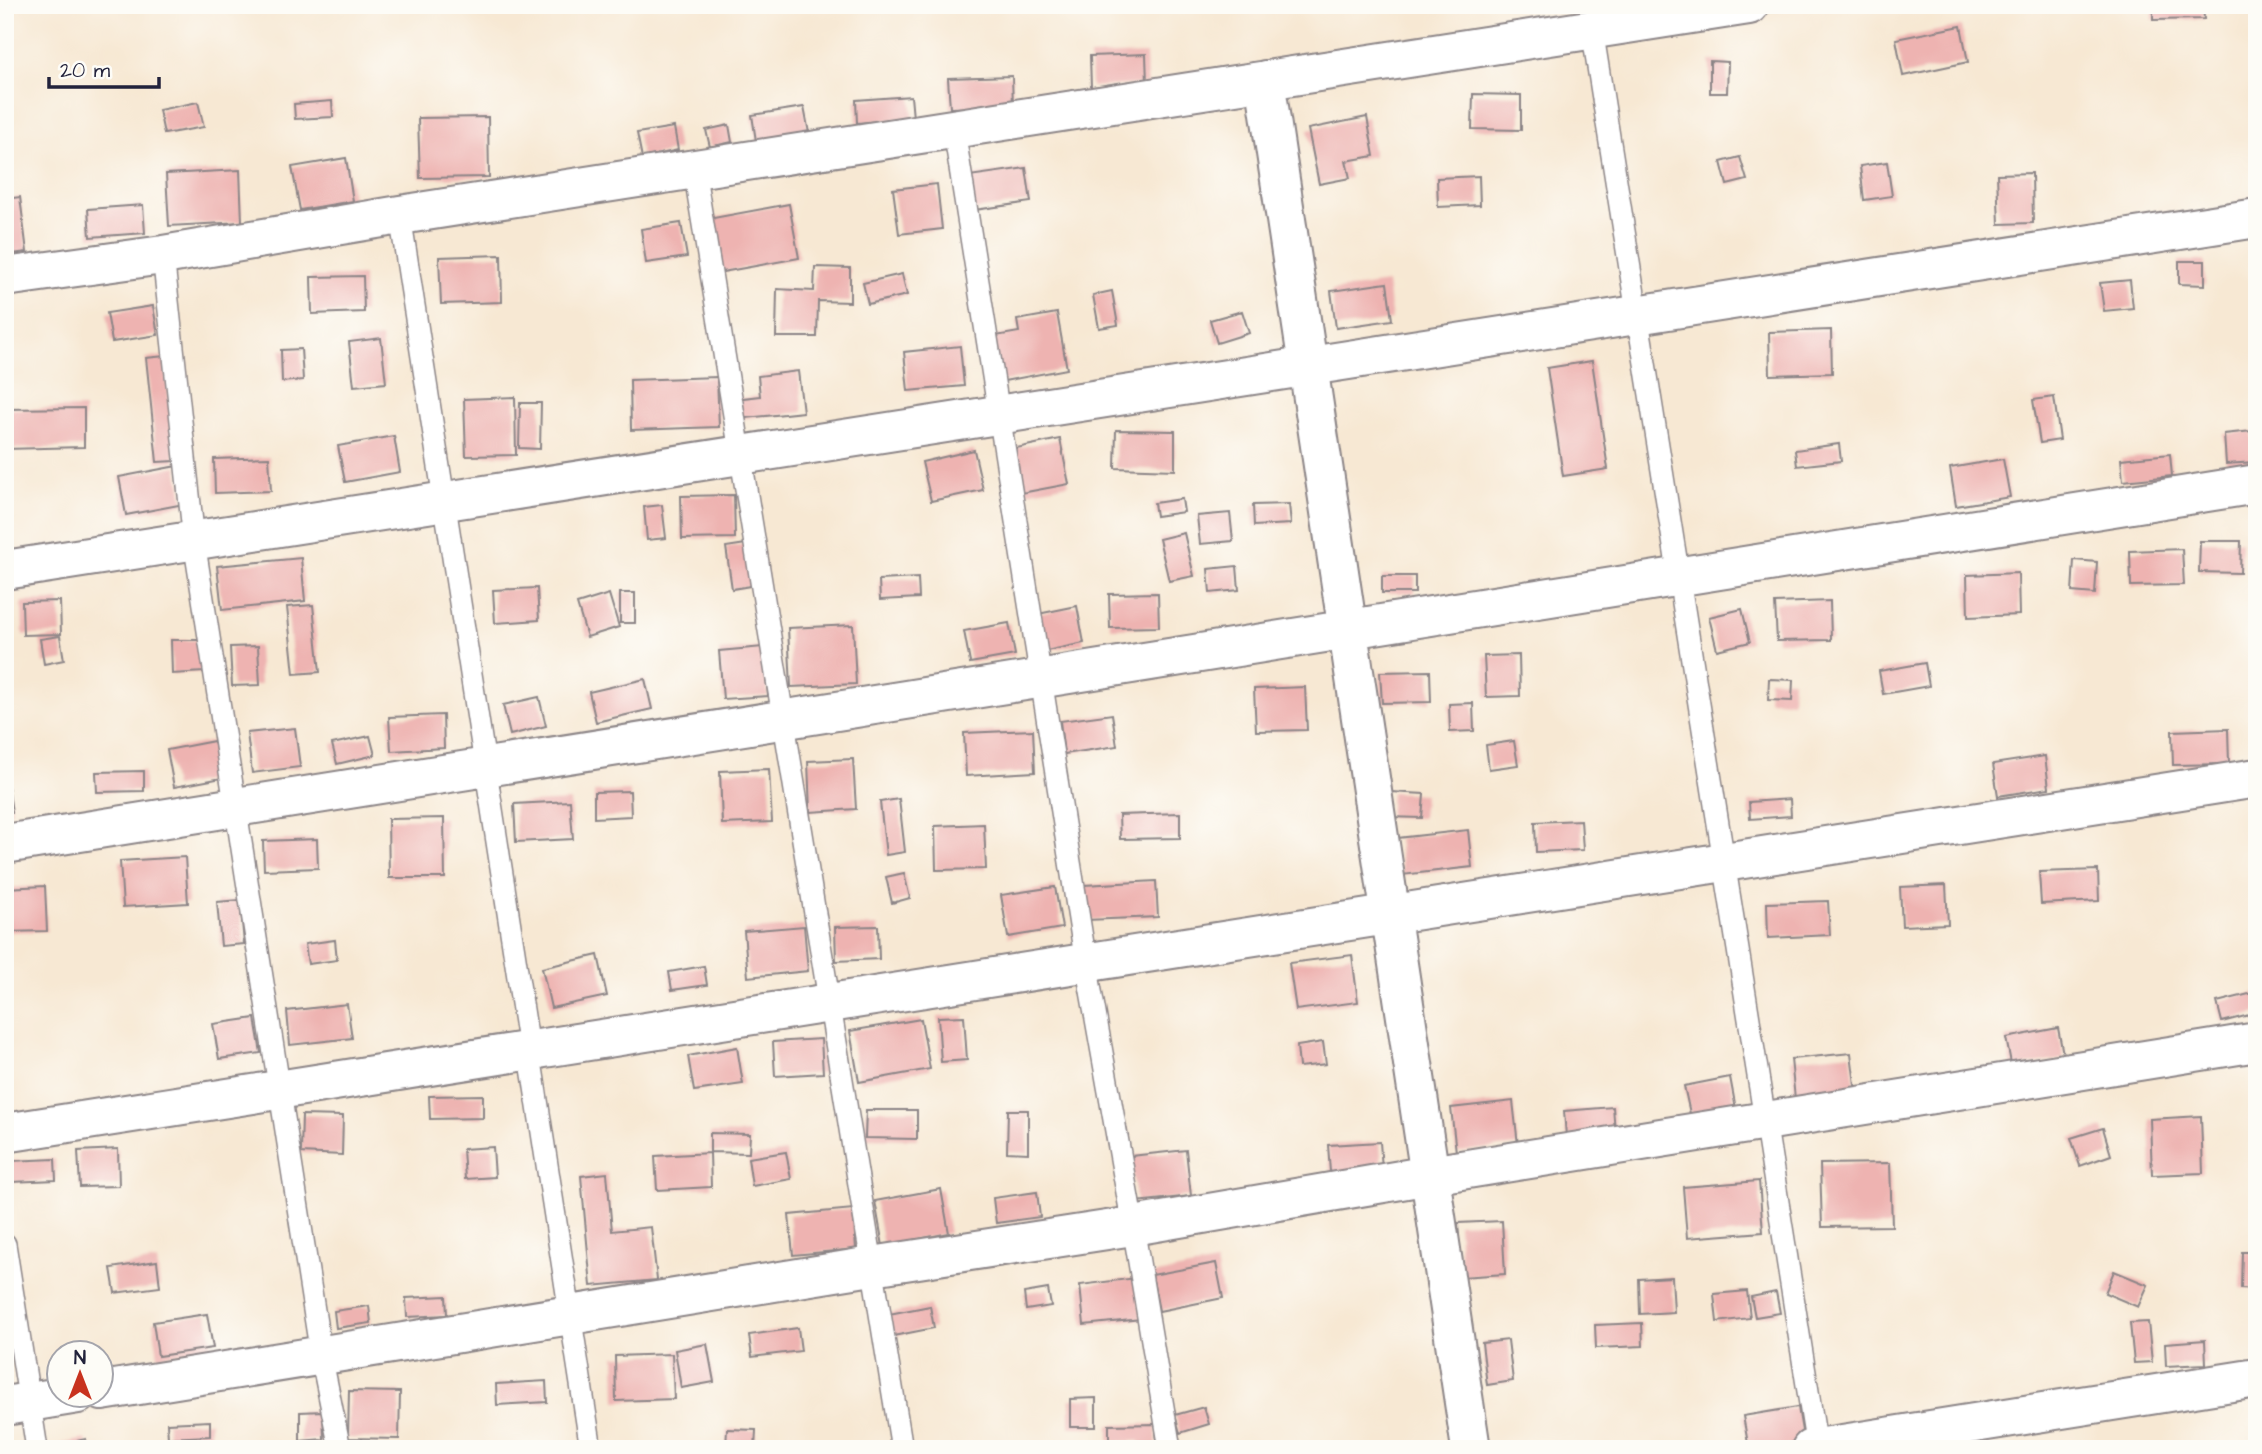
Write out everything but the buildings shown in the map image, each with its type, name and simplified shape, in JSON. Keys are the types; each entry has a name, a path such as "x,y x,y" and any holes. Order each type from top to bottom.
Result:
{"street":[{"path":"5,277 163,255 400,215 1749,5"},
{"path":"1265,80 1471,1449"},
{"path":"5,570 2257,218"},
{"path":"5,844 2257,484"},
{"path":"5,1133 2257,778"},
{"path":"116,1389 2257,1042"},
{"path":"1814,1448 2257,1378"},
{"path":"17,1404 46,1400"}],"lane":[{"path":"1592,29 1765,1121 1814,1448"},
{"path":"954,130 1086,963 1170,1449"},
{"path":"694,169 902,1449"},
{"path":"400,215 591,1449"},
{"path":"163,255 194,541 321,1355 340,1449"},
{"path":"5,1244 17,1404 37,1449"}]}
